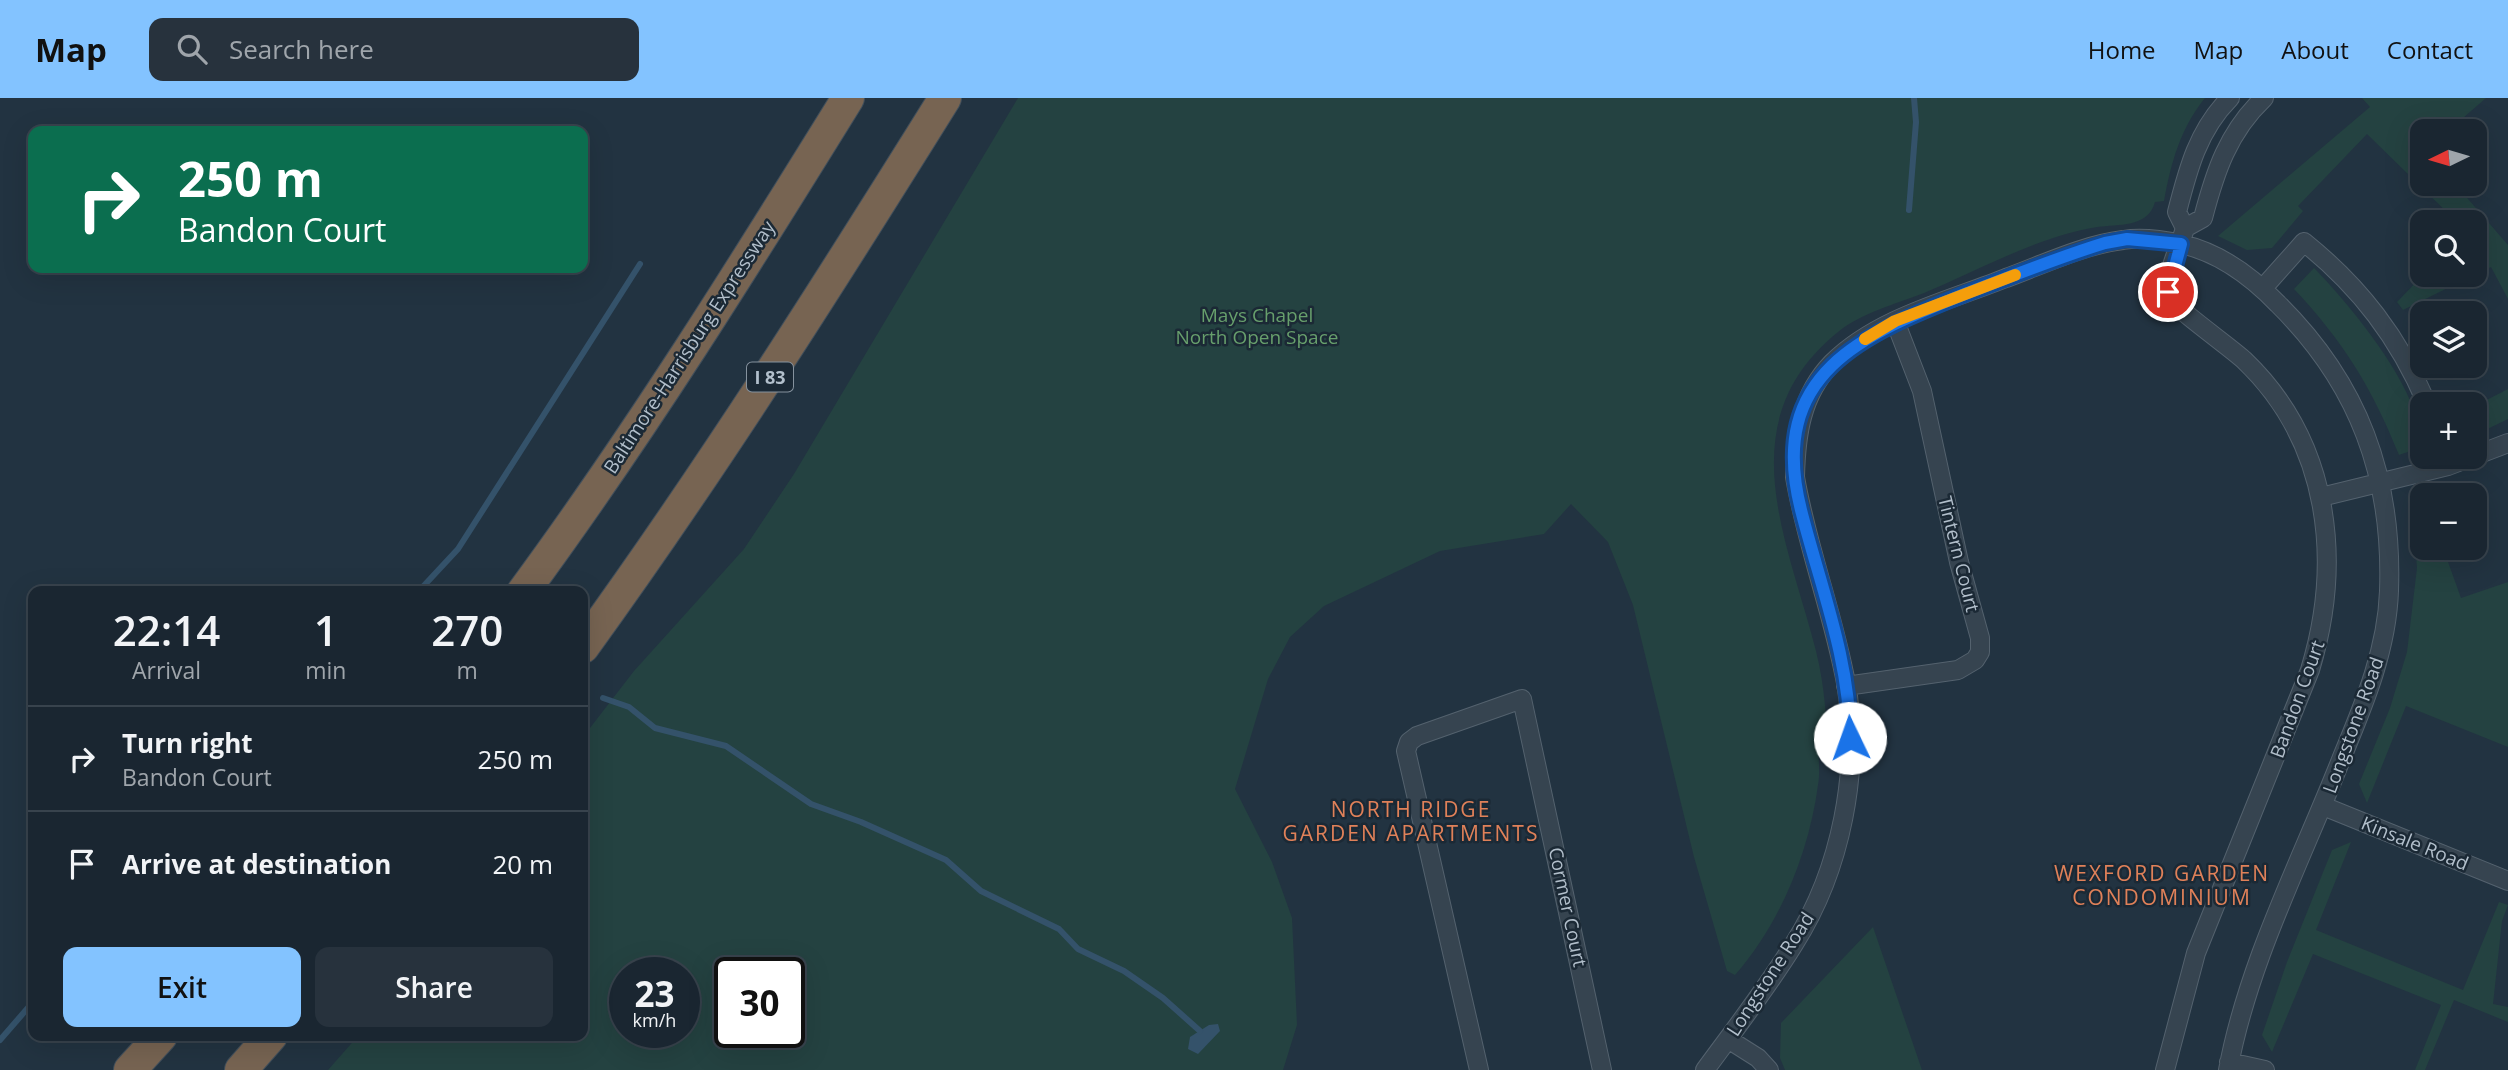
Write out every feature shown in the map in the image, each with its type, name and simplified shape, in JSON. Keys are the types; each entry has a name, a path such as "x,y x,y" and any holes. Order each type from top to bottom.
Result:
{"highway":[{"name":"Baltimore-Harrisburg Expressway","path":"527,586 584,509 701,333 848,98"},
{"name":"I 83","path":"588,640 771,376 945,98"},
{"path":"130,1070 156,1041"},
{"path":"241,1070 267,1041"}],"street":[{"path":"2230,98 2208,122 2194,149 2177,212 2183,236 2203,218 2216,168 2236,129 2264,98"},
{"name":"Longstone Road","path":"1705,1070 1795,943 1818,900 1833,855 1851,759 1846,686 1800,507 1795,477 1796,443 1801,415 1812,390 1830,365 1853,345 1895,321 2105,243 2183,236 2263,288 2312,337 2333,367 2368,436 2381,484 2388,544 2389,593 2383,642 2370,689 2263,953 2229,1066"},
{"name":"Bandon Court","path":"2165,1070 2196,953 2310,670 2323,627 2329,540 2321,497 2293,423 2270,387 2217,336 2172,303 2169,280 2183,236"},
{"path":"2263,288 2304,242 2346,278 2375,309 2404,354 2421,392"},
{"name":"Tintern Court","path":"1846,686 1958,670 1967,666 1980,652 1980,638 1959,562 1922,391 1895,321"},
{"path":"2487,449 2508,443"},
{"path":"2321,497 2381,484 2423,469"},
{"name":"Cormer Court","path":"1479,1070 1406,751 1409,742 1417,736 1522,699 1602,1070"},
{"name":"Kinsale Road","path":"2323,806 2508,881"},
{"path":"1728,1039 1758,1058 1769,1070"},
{"path":"2229,1066 2264,1070"}],"green space":[{"name":"Mays Chapel North Open Space","path":"1018,98 2205,98 2189,122 2178,147 2164,201 2155,202 2146,216 2139,221 2123,225 2097,227 2052,238 1857,319 1838,332 1804,367 1784,404 1775,443 1775,484 1781,525 1819,665 1825,705 1828,761 1818,732 1818,785 1800,862 1766,933 1735,975 1727,971 1694,857 1633,605 1608,542 1571,504 1544,534 1440,551 1324,606 1290,637 1268,679 1235,789 1272,862 1292,918 1297,1025 1283,1070 328,1070 354,1041 588,1041 588,731 634,671 744,549 794,474"},
{"path":"2362,98 2486,98 2462,119 2410,119 2410,176 2367,134 2298,206 2303,211 2272,248 2247,250 2218,236 2370,107"},
{"path":"2430,196 2465,196 2478,210 2445,210"},
{"path":"2487,221 2508,245 2508,299 2491,267 2487,269"},
{"path":"2314,268 2365,327 2398,376 2410,401 2410,451 2399,455 2378,408 2355,367 2328,328 2294,289"},
{"path":"2411,287 2450,287 2421,301 2410,301 2410,307 2403,310 2397,302"},
{"path":"2508,389 2508,419 2487,429 2487,400"},
{"path":"2416,560 2447,560 2461,598 2508,582 2508,747 2406,706 2367,803 2359,784 2390,708 2407,652"},
{"path":"2351,842 2316,930 2463,990 2499,902 2508,905 2502,921 2493,1004 2508,1007 2508,1022 2454,1000 2425,1070 2415,1070 2441,1005 2313,954 2272,1052 2262,1035 2287,962 2332,850"},
{"path":"1873,927 1922,1070 1785,1070 1780,1058 1781,1023"}],"water":[{"path":"1218,1024 1220,1031 1198,1054 1188,1049 1190,1037 1209,1025"}],"waterway":[{"path":"1909,210 1916,122 1914,98"},
{"path":"424,586 458,549 640,264"},
{"path":"603,698 629,707 655,728 726,746 811,804 861,822 946,860 981,891 1059,929 1078,949 1124,971 1163,998 1200,1031"},
{"path":"0,1040 28,1008"}],"slow traffic":[{"path":"1865,339 1895,321 2015,275"}],"district":[{"name":"NORTH RIDGE GARDEN APARTMENTS","path":"1411,821"},
{"name":"WEXFORD GARDEN CONDOMINIUM","path":"2162,885"}],"route":[{"path":"1850,738 1850,717 1839,647 1800,507 1795,477 1798,429 1812,390 1830,365 1853,345 1895,321 2105,243 2127,239 2181,244 2169,280 2168,292"}]}
